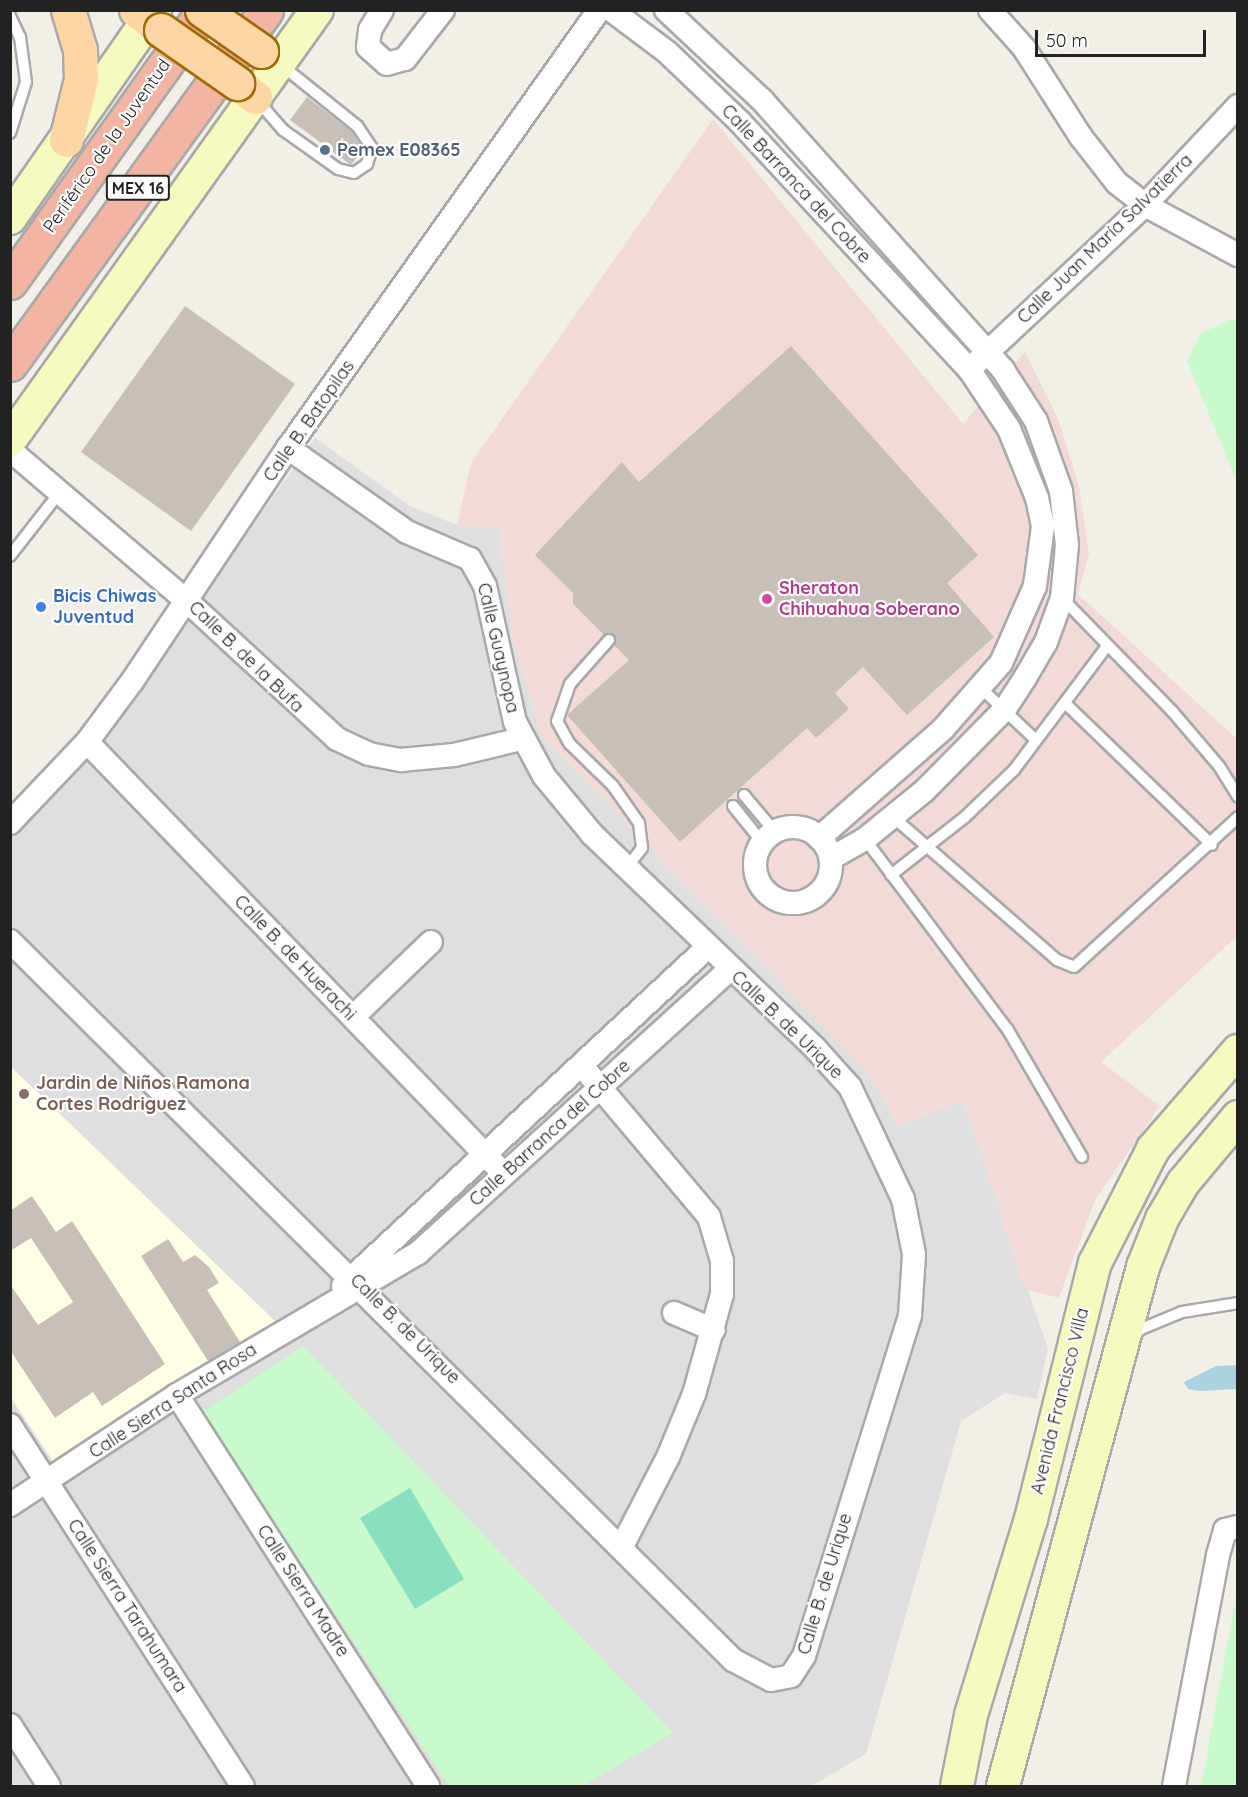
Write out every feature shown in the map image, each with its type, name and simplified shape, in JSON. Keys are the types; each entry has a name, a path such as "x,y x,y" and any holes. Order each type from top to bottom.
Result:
{"highway":[{"name":"Periférico de la Juventud","path":"10,282 203,10"},
{"name":"MEX 16","path":"10,364 266,10"}],"main road":[{"path":"66,140 81,79 80,50 68,10"},
{"path":"203,10 270,57"},
{"path":"10,440 246,90 270,57 317,10"},
{"path":"10,218 150,18 246,90"},
{"name":"Avenida Francisco Villa","path":"957,1786 971,1715 1031,1519 1095,1263 1154,1149 1238,1051"},
{"path":"1002,1786 1119,1350 1162,1219 1214,1140 1238,1116"}],"street":[{"path":"382,10 370,30 368,47 387,64 405,58 443,10"},
{"name":"Calle B. Batopilas","path":"10,824 87,742 187,601 288,448 599,10"},
{"name":"Calle Barranca del Cobre","path":"611,10 667,51 740,122 969,369 1009,429 1037,498 1043,526 1035,586 1015,637 982,689 881,787 819,838"},
{"name":"Calle Barranca del Cobre","path":"666,10 762,99 987,351 1036,421 1061,491 1067,545 1062,598 1046,642 1005,709 892,816 865,839 830,859"},
{"path":"990,10 1024,48 1099,163 1145,205 1238,255"},
{"path":"740,122 762,99"},
{"name":"Calle Juan María Salvatierra","path":"969,369 1145,205 1238,106"},
{"name":"Calle Guaynopa","path":"288,448 407,532 470,559 485,586 489,621 521,739"},
{"name":"Calle B. de la Bufa","path":"10,450 187,601 309,718 337,739 369,754 401,760 454,755 521,739"},
{"path":"1037,498 1061,491"},
{"name":"Calle B. de Urique","path":"10,941 357,1281 734,1660 771,1680 791,1676 804,1656 910,1315 915,1280 910,1225 861,1103 814,1047 730,969 567,805 521,739"},
{"name":"Calle B. de Huerachi","path":"87,742 504,1174"},
{"path":"800,828 819,838 830,859 828,880 814,896 784,902 759,883 755,862 769,837 800,828"},
{"path":"353,1017 431,942"},
{"name":"Calle Barranca del Cobre","path":"357,1281 484,1154 582,1066 708,947"},
{"name":"Calle Barranca del Cobre","path":"357,1281 418,1253 730,969"},
{"path":"582,1066 709,1217 722,1261 714,1330 668,1457 622,1546"},
{"name":"Calle Sierra Santa Rosa","path":"10,1505 177,1395 336,1298 357,1281"},
{"path":"674,1312 714,1330"},
{"name":"Calle Sierra Madre","path":"177,1395 428,1786"},
{"name":"Calle Sierra Tarahumara","path":"10,1425 243,1786"},
{"path":"1174,1786 1219,1549 1225,1530 1238,1527"},
{"path":"10,1725 49,1786"}],"lane":[{"path":"10,16 20,37 26,82 10,133"},
{"path":"246,90 284,130 338,169 354,173 367,164 372,148 357,126 270,57"},
{"path":"10,556 60,492"},
{"path":"1062,598 1178,719 1219,766 1238,797"},
{"path":"609,640 570,684 558,721 570,744 614,786 639,823 642,848 627,867"},
{"path":"891,875 927,850 990,794 1036,740 1107,646"},
{"path":"982,689 1036,740"},
{"path":"1065,703 1212,845"},
{"path":"744,795 769,837"},
{"path":"733,806 769,837"},
{"path":"892,816 927,850 1063,964 1074,967 1212,845 1238,817"},
{"path":"865,839 1008,1030 1082,1157"},
{"path":"1119,1350 1141,1329 1164,1319 1238,1303"}],"shaded area":[{"path":"713,119 963,424 1025,352 1059,421 1079,487 1089,553 1078,594 1238,740 1237,936 1101,1062 1160,1106 1095,1200 1059,1298 1025,1289 963,1099 898,1126 872,1077 541,735 514,645 499,528 457,525 471,463"},
{"path":"315,438 410,506 457,525 499,528 514,645 872,1077 898,1125 963,1099 1048,1349 1037,1399 1005,1393 961,1421 866,1754 811,1786 11,1786 10,1397 54,1463 64,1121 11,1066 10,824 113,721"},
{"path":"10,1066 276,1322 54,1463 11,1397"}],"green space":[{"path":"1229,320 1237,320 1237,482 1187,361 1200,334"},
{"path":"303,1346 673,1733 583,1786 449,1786 202,1412"},
{"path":"410,1488 464,1579 415,1609 360,1518"},
{"path":"1237,1592 1237,1786 1201,1786"}],"water":[{"path":"1237,1365 1237,1389 1200,1391 1188,1389 1184,1382 1216,1366"}],"building":[{"path":"307,97 351,131 363,149 351,165 290,120"},
{"path":"185,306 295,384 191,531 81,452"},
{"name":"Sheraton Chihuahua Soberano","path":"791,346 978,555 947,583 994,637 907,715 863,667 835,693 849,709 816,738 807,728 680,842 567,715 629,660 614,645 614,635 604,635 573,604 573,593 535,555 622,462 639,482"},
{"path":"32,1196 56,1232 72,1221 165,1364 102,1406 93,1392 55,1418 10,1350 10,1284 38,1325 73,1302 31,1238 10,1251 10,1211"},
{"path":"168,1239 183,1262 195,1255 209,1267 219,1283 207,1290 240,1342 208,1361 141,1256"}],"place":[{"name":"Pemex E08365","path":"325,150"},
{"name":"Sheraton Chihuahua Soberano","path":"767,599"},
{"name":"Bicis Chiwas Juventud","path":"41,607"},
{"name":"Jardin de Niños Ramona Cortes Rodriguez","path":"24,1094"}]}
